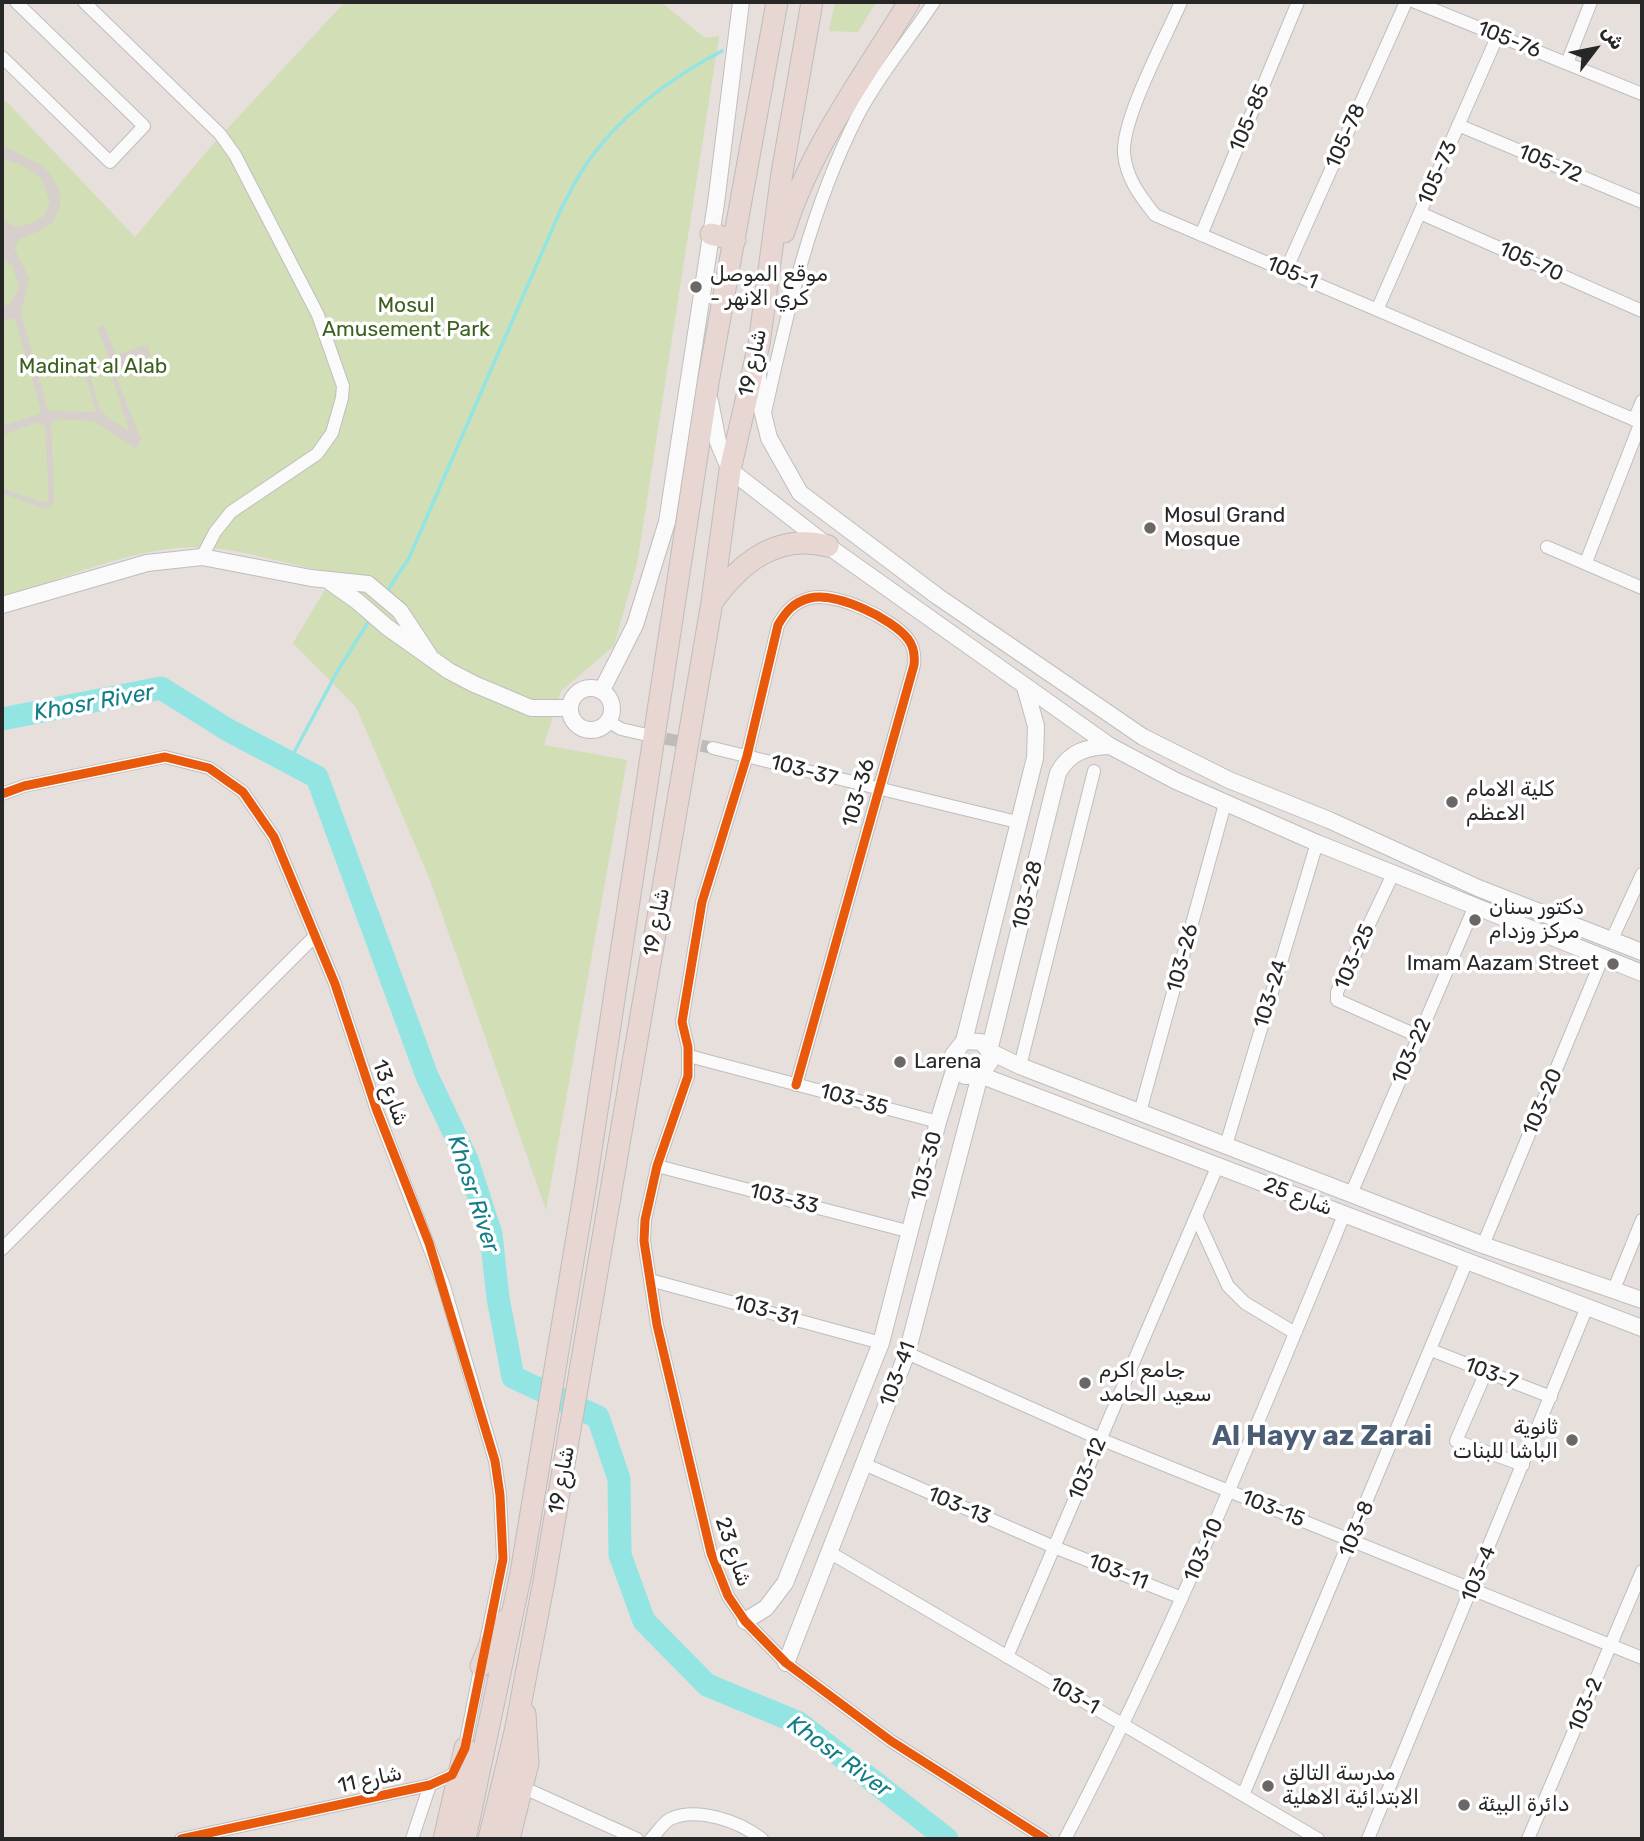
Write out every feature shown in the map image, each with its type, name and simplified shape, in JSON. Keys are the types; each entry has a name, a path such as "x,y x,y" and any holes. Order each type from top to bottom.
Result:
{"highway":[{"path":"762,83 768,2"},
{"name":"شارع 19","path":"465,1839 521,1573 586,1183 708,383 777,2"},
{"name":"شارع 19","path":"489,1839 544,1581 712,603 730,470 759,344 782,173 812,2"},
{"path":"767,291 798,193 827,137 909,2"},
{"path":"711,234 735,240"},
{"path":"712,603 734,573 762,553 795,542 828,547"},
{"path":"481,1666 515,1601"},
{"path":"509,1839 528,1751 524,1680"},
{"path":"444,1839 465,1748"}],"main road":[{"path":"602,690 635,625 667,522 711,234 741,2"},
{"path":"759,344 758,393 763,420 778,458 800,493 937,596 1143,737 1229,780 1329,820 1478,888 1642,952"},
{"path":"708,383 718,442 730,470 828,547 1110,746 1225,804 1474,908 1642,973"},
{"path":"781,512 800,493"},
{"path":"2,605 147,563 202,557 376,587 400,611 429,655"},
{"path":"321,579 357,601 387,627 449,671 531,708 570,708"},
{"name":"103-30","path":"744,1621 766,1608 780,1592 881,1343 937,1122 955,1067 954,1051 964,1041 1037,737 1035,715 1025,687"},
{"path":"581,689 602,690 612,708 608,722 597,730 583,729 572,719 572,699 581,689"},
{"name":"103-28","path":"980,1075 989,1066 989,1051 1058,773 1067,760 1081,750 1110,746"},
{"name":"شارع 25","path":"964,1041 981,1042 989,1051 1020,1066 1483,1245 1642,1300"},
{"name":"شارع 25","path":"955,1067 965,1076 980,1075 1642,1328"},
{"name":"103-41","path":"786,1663 908,1353 980,1075"},
{"path":"818,1500 845,1511"}],"street":[{"path":"2,57 110,162 144,126 16,2"},
{"path":"84,2 220,134 235,155 318,315 342,386 337,421 325,444 307,463 231,512 215,532 202,557"},
{"path":"763,420 790,301 811,225 858,116 934,2"},
{"name":"105-1","path":"1181,2 1133,112 1124,152 1134,189 1155,215 1639,422"},
{"name":"105-85","path":"1201,235 1298,2"},
{"name":"105-78","path":"1286,270 1406,2"},
{"name":"105-76","path":"1415,2 1642,94"},
{"path":"1567,63 1591,2"},
{"name":"105-73","path":"1377,310 1498,35"},
{"name":"105-72","path":"1458,125 1642,202"},
{"name":"105-70","path":"1420,213 1642,312"},
{"path":"1586,562 1639,422 1642,401"},
{"path":"1547,547 1642,588"},
{"name":"103-36","path":"747,756 778,625 788,608 810,598 850,603 901,632 912,647 914,665 796,1085"},
{"path":"608,722 621,729 643,734"},
{"name":"103-37","path":"713,748 1017,822"},
{"path":"690,1056 682,1022 702,902 747,756"},
{"name":"شارع 13","path":"2,794 24,786 165,757 209,768 243,792 274,837 313,938 335,984 377,1111 432,1254 495,1461 500,1496 503,1559 481,1666"},
{"name":"103-28","path":"1020,1066 1094,771"},
{"name":"103-26","path":"1140,1112 1225,804"},
{"name":"103-24","path":"1226,1145 1317,843"},
{"path":"1612,939 1642,873"},
{"name":"103-25","path":"1394,874 1336,992 1337,1000 1418,1036"},
{"name":"103-22","path":"1351,1194 1474,908"},
{"path":"2,1249 313,938"},
{"name":"103-20","path":"1483,1245 1602,959"},
{"name":"103-35","path":"690,1056 937,1122"},
{"name":"شارع 23","path":"690,1056 683,1096 657,1166 644,1230 657,1325 711,1553 728,1595 744,1621 786,1663 891,1741 1045,1839"},
{"name":"103-33","path":"657,1166 911,1232"},
{"name":"103-12","path":"1007,1657 1218,1166"},
{"name":"103-10","path":"1065,1839 1124,1726 1230,1492 1344,1215"},
{"path":"1196,1216 1228,1286 1245,1303 1295,1333"},
{"path":"1614,1289 1642,1220"},
{"name":"103-8","path":"1243,1795 1352,1541 1467,1261"},
{"name":"103-31","path":"650,1280 881,1343"},
{"name":"103-4","path":"1368,1839 1473,1590 1587,1307"},
{"name":"103-7","path":"1431,1350 1551,1397"},
{"name":"103-15","path":"908,1353 1100,1439 1642,1658"},
{"path":"1486,1372 1456,1441 1523,1465"},
{"name":"103-13","path":"864,1464 1054,1547"},
{"name":"103-11","path":"1054,1547 1182,1598"},
{"name":"103-1","path":"829,1552 1318,1839"},
{"name":"103-2","path":"1528,1839 1642,1571"},
{"name":"شارع 11","path":"181,1839 430,1785 452,1775 465,1748 481,1666"},
{"path":"412,1839 430,1785"},
{"path":"522,1787 637,1839"},
{"path":"651,1839 670,1819 706,1814 748,1828 762,1839"}],"green space":[{"name":"Mosul Amusement Park","path":"345,2 661,2 705,38 719,36 637,564 614,646 561,691 544,745 627,760 546,1210 430,880 356,707 293,643 335,573 237,552 197,547 177,548 88,568 2,598 2,97 135,237 214,143"},
{"path":"835,2 876,2 858,32 829,31"}],"shaded area":[{"path":"2,145 39,164 49,172 59,189 60,205 53,222 42,230 19,239 14,248 29,278 21,313 48,411 96,412 85,373 110,360 97,328 104,325 116,355 147,345 151,356 114,372 141,440 136,448 93,421 60,419 51,422 54,502 46,509 2,493 2,488 43,503 49,500 45,426 38,422 2,435 2,426 39,414 41,410 16,322 12,318 2,322 2,308 10,303 19,288 13,266 2,258 2,220 16,227 33,223 44,216 50,202 41,178 26,167 2,158","holes":["107,369 111,373 129,431 108,418 100,409 90,377"]}],"waterway":[{"path":"386,593 409,558 561,209 582,171 613,131 646,100 684,73 722,51"},
{"path":"289,762 338,670 371,618"},
{"name":"Khosr River","path":"2,719 161,688 228,730 317,777 427,1076 467,1160 491,1234 498,1298 513,1377 598,1417 619,1479 620,1555 644,1621 707,1685 799,1723 947,1839"}],"tunnel":[{"path":"648,735 713,748"}],"cycle path":[{"path":"796,1085 914,665 914,652 910,642 890,623 863,608 821,597 810,598 795,605 787,611 778,625 747,756 702,902 682,1022 688,1047 688,1076 657,1166 645,1220 644,1241 657,1325 711,1553 728,1596 745,1621 786,1663 891,1741 1045,1839"},
{"path":"2,794 24,786 165,757 209,768 243,792 274,837 335,984 377,1111 429,1243 495,1461 500,1495 503,1559 465,1748 452,1775 430,1785 181,1839"}],"place":[{"name":"موقع الموصل - كري الانهر","path":"696,287"},
{"name":"Mosul Grand Mosque","path":"1150,528"},
{"name":"كلية الامام الاعظم","path":"1452,802"},
{"name":"دكتور سنان مركز وزدام","path":"1475,920"},
{"name":"Imam Aazam Street","path":"1613,964"},
{"name":"Larena","path":"900,1062"},
{"name":"جامع اكرم سعيد الحامد","path":"1085,1383"},
{"name":"ثانوية الباشا للبنات","path":"1572,1440"},
{"name":"مدرسة التالق الابتدائية الاهلية","path":"1268,1786"},
{"name":"دائرة البيئة","path":"1464,1805"}],"district":[{"name":"Al Hayy az Zarai","path":"1322,1437"}],"park label":[{"name":"Madinat al Alab","path":"93,367"}]}
